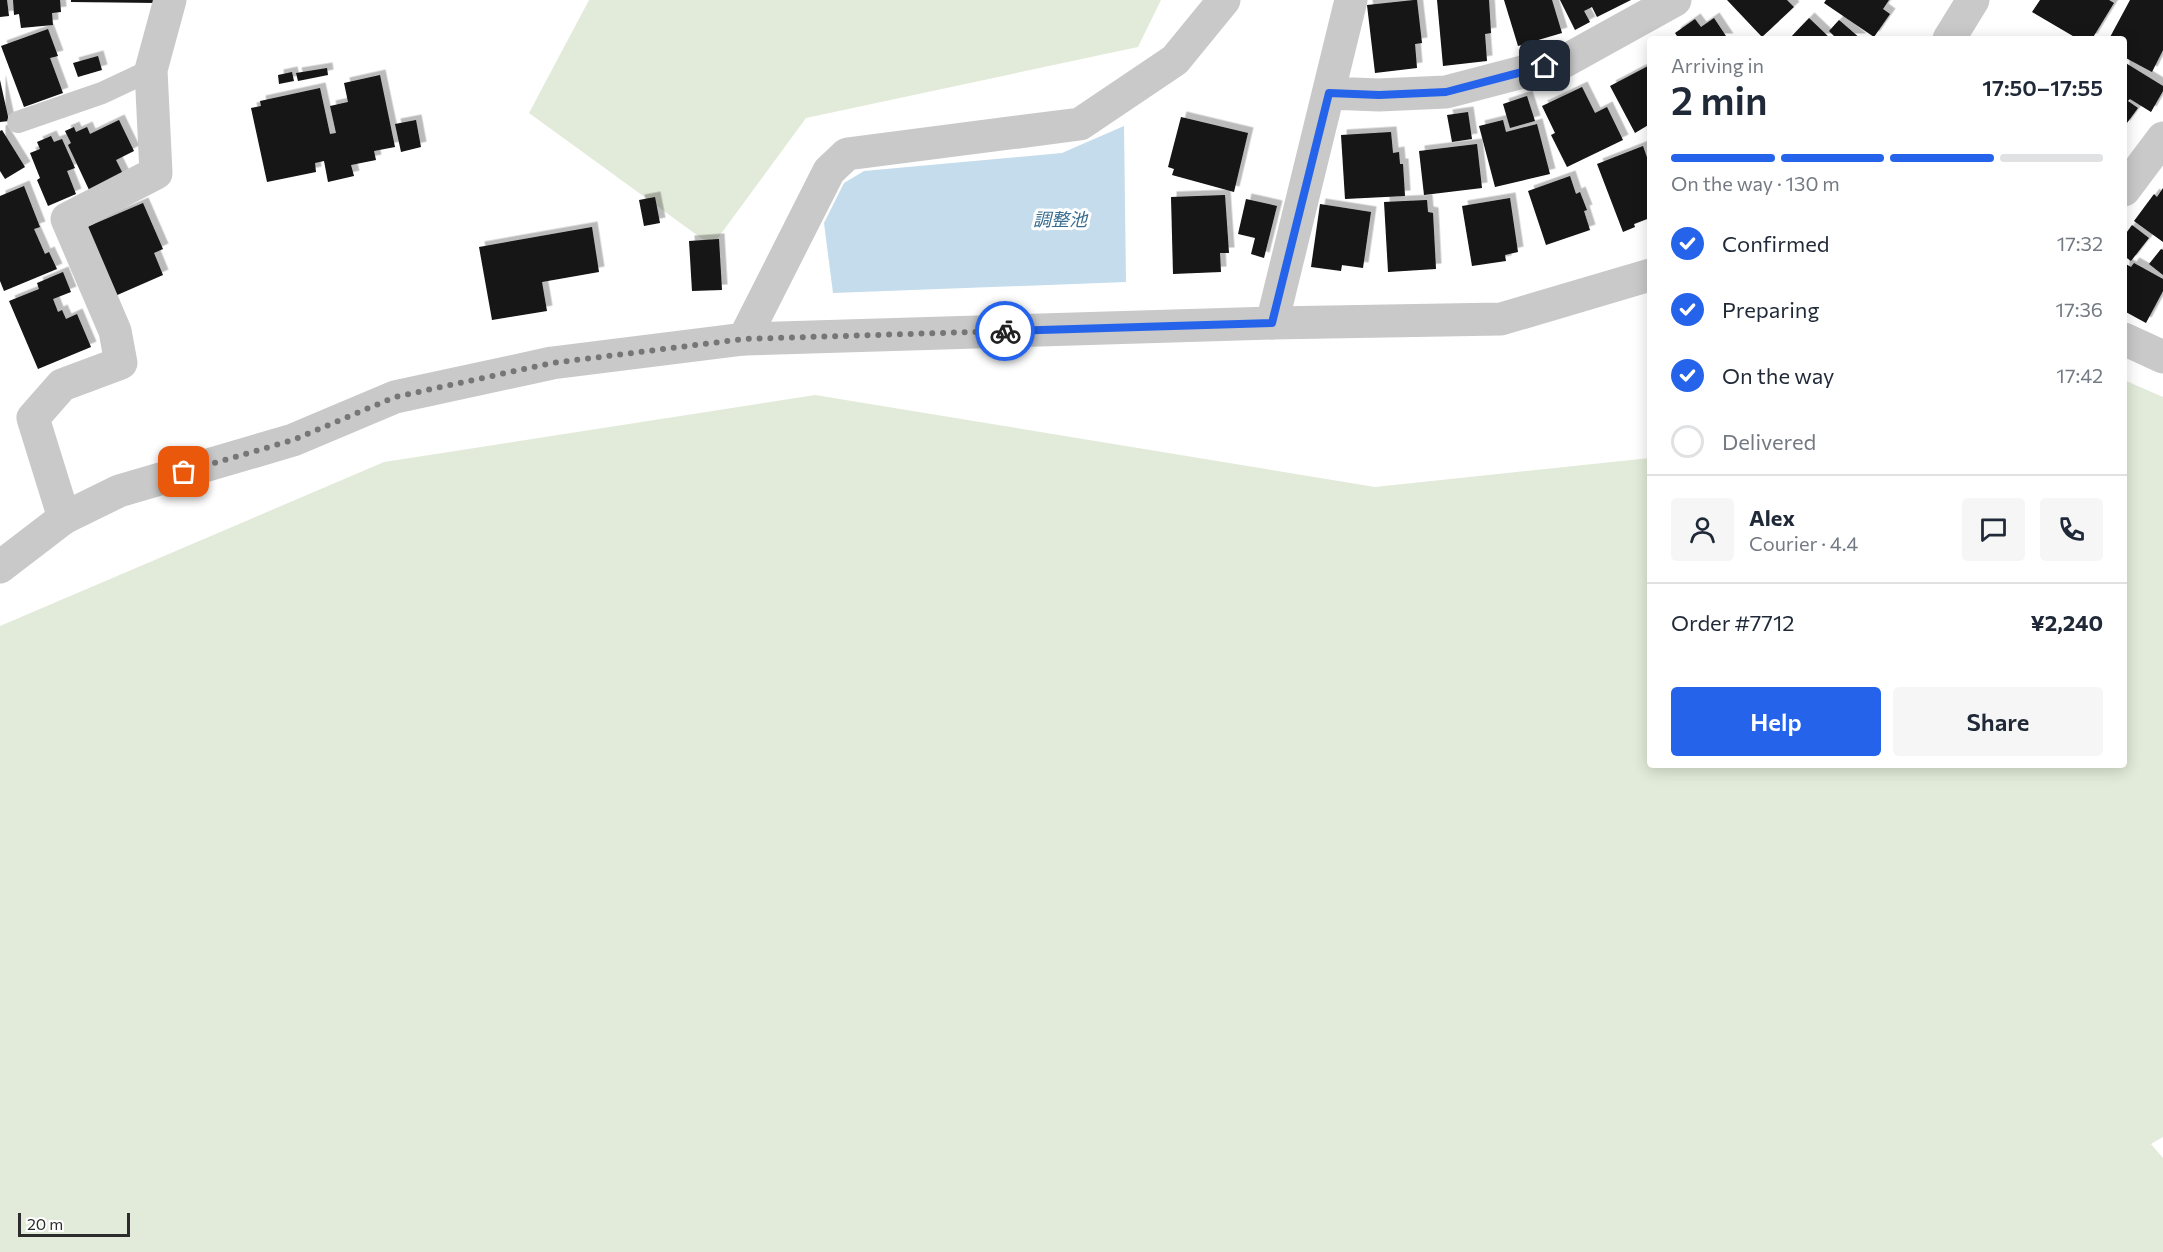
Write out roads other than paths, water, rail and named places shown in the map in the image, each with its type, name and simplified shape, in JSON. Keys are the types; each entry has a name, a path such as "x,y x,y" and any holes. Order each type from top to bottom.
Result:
{"street":[{"path":"64,518 33,418 62,385 121,363 115,331 67,219 156,173 151,70 170,0"},
{"path":"744,339 829,171 847,154 1080,124 1175,60 1224,0"},
{"path":"1272,323 1351,0"},
{"path":"1329,93 1379,95 1446,92 1565,61 1675,0"},
{"path":"1951,36 1974,0"},
{"path":"2127,186 2163,138"},
{"path":"0,567 64,518 119,491 293,440 395,397 552,363 744,339 1272,323 1501,319 1647,276"},
{"path":"2127,340 2163,357"}],"lane":[{"path":"18,122 102,93 151,70"}],"water":[{"name":"調整池","path":"1124,126 1126,282 833,293 824,223 844,183 864,171 1062,153"}]}
